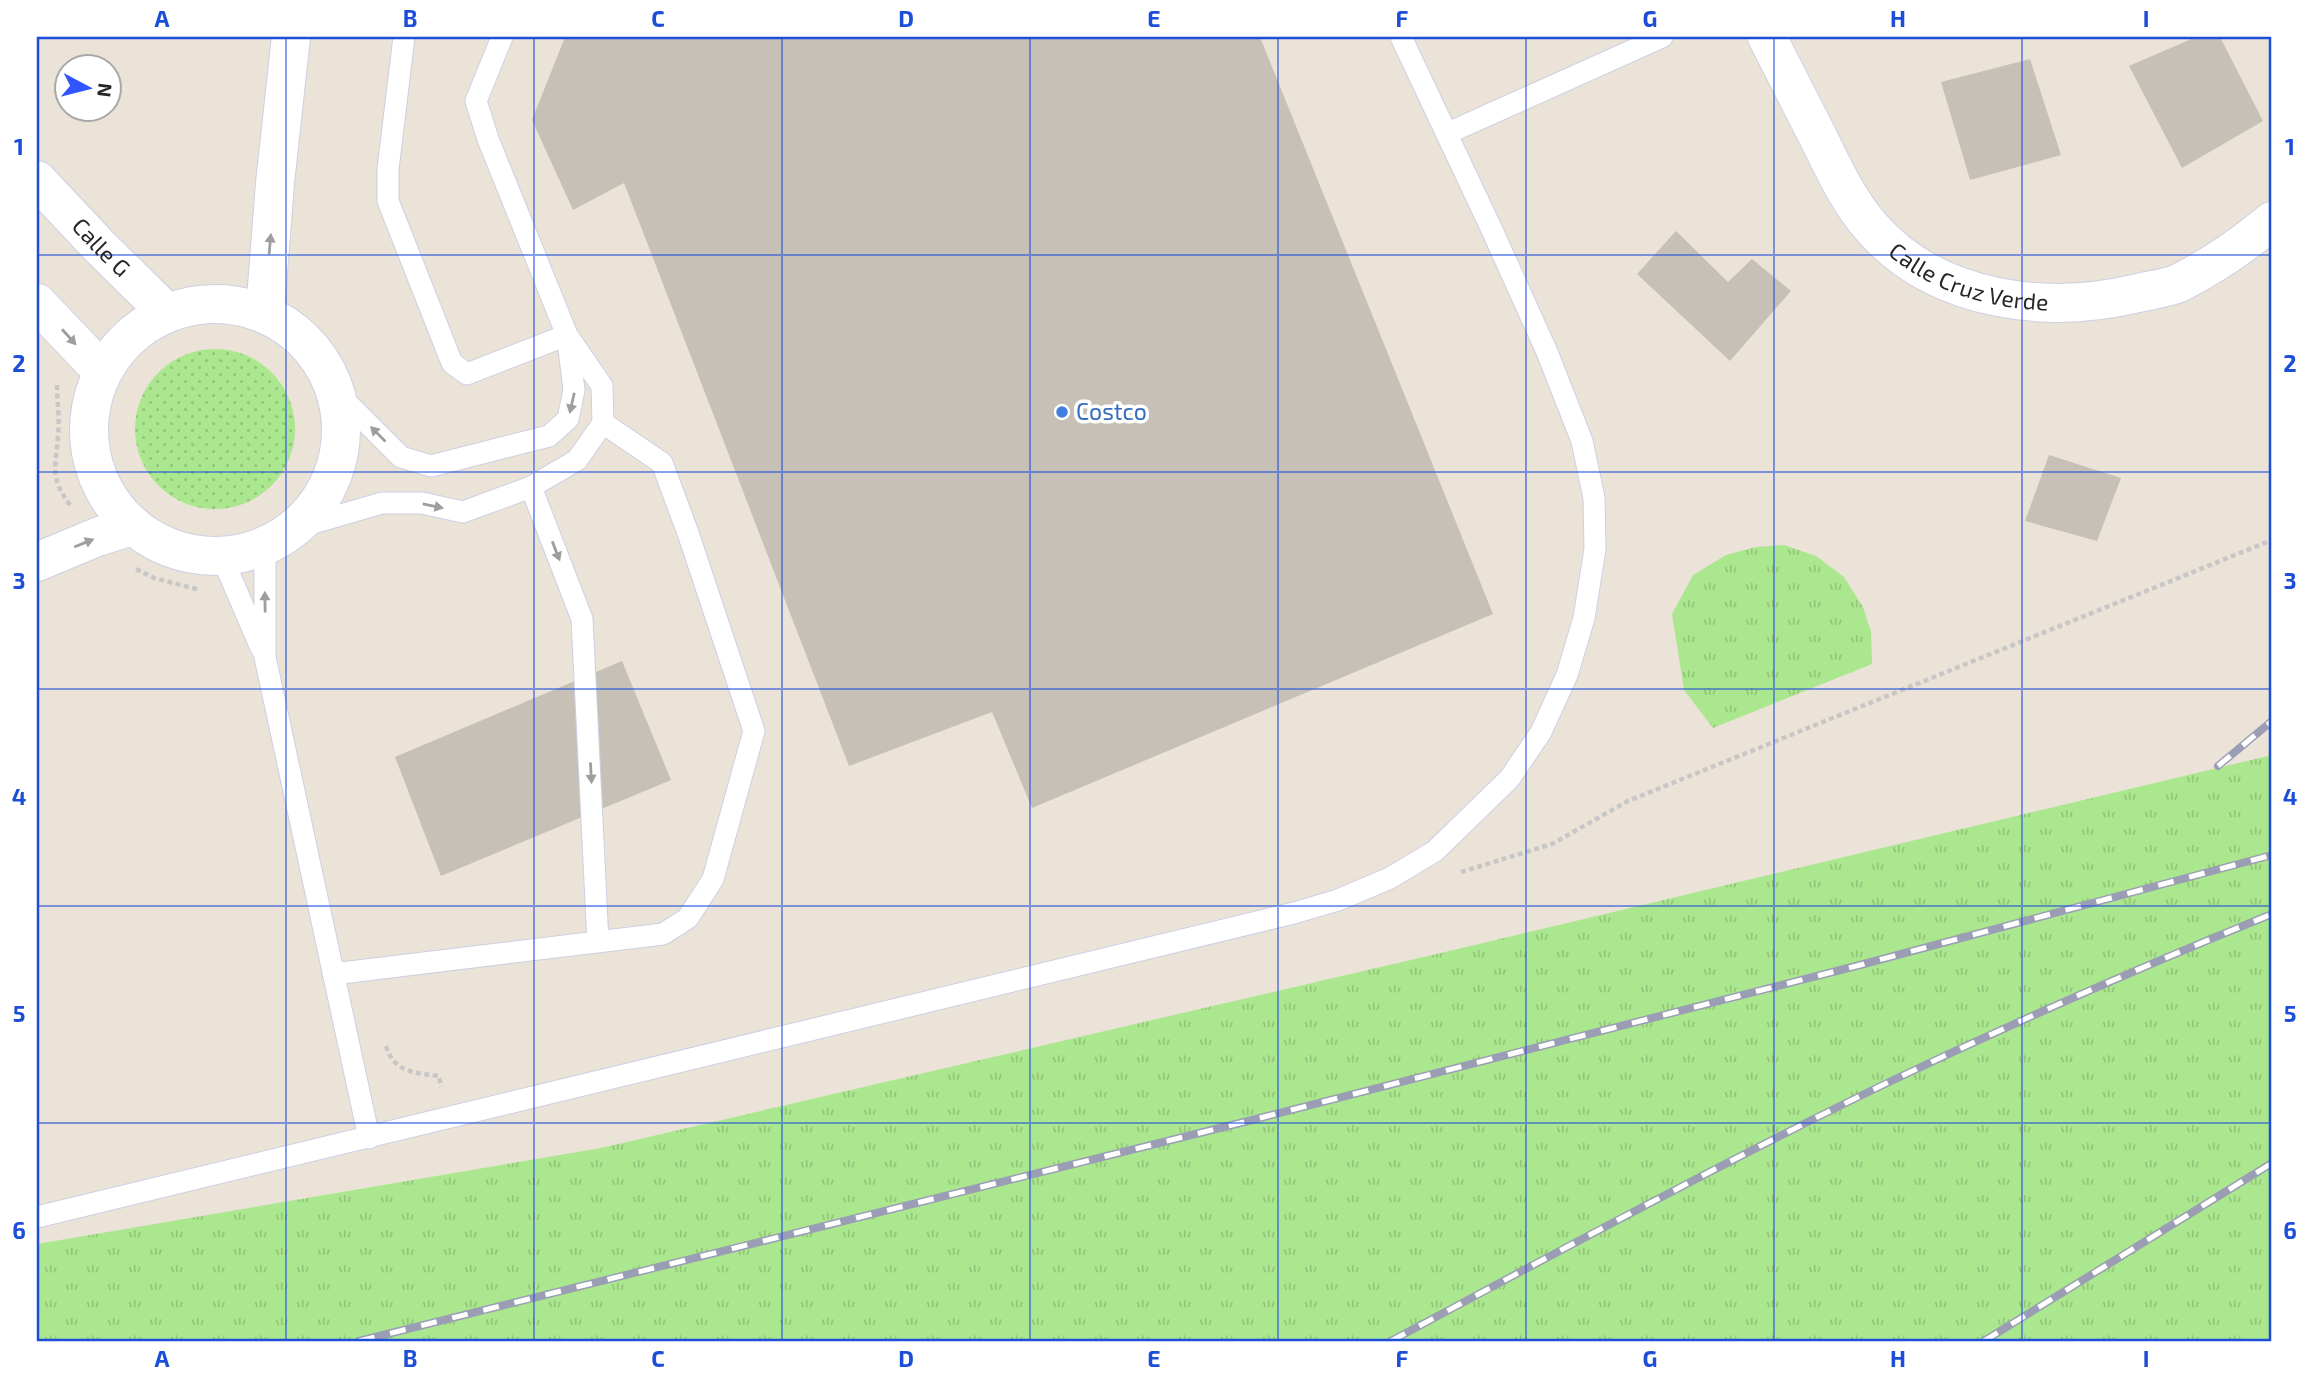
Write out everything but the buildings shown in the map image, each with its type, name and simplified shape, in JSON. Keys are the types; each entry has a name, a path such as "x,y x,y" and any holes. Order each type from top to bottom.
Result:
{"street":[{"path":"265,312 275,183 291,37"},
{"name":"Calle Cruz Verde","path":"1767,37 1846,194 1873,229 1915,266 1957,285 2008,301 2054,303 2113,299 2176,284 2230,254 2272,222"},
{"name":"Calle G","path":"37,180 166,312"},
{"path":"37,303 102,371"},
{"path":"199,303 232,303 265,312 296,331 321,359 337,393 342,430 336,466 321,500 280,537 222,557 190,555 159,544 132,526 109,501 94,471 88,437 90,403 102,371 129,336 166,312 199,303"},
{"path":"37,562 97,537 132,526"}],"lane":[{"path":"404,37 388,169 388,201 452,363 467,374 567,335"},
{"path":"265,657 280,537 382,503 422,503 463,512 531,487 577,460 603,423 602,386 567,335 488,139 476,102 502,37"},
{"path":"37,1217 1294,913 1338,900 1390,878 1435,850 1510,778 1541,732 1567,675 1584,618 1595,549 1594,498 1582,441 1547,352 1448,133 1401,37"},
{"path":"1448,133 1662,37"},
{"path":"337,393 401,457 431,466 549,436 568,419 575,390 567,335"},
{"path":"333,974 663,934 688,918 713,879 754,731 662,463 603,423"},
{"path":"531,487 582,619 598,942"},
{"path":"222,557 265,657 369,1138"}],"path":[{"path":"57,378 59,434 54,470 58,490 73,510"},
{"path":"1451,876 1552,844 1628,801 2272,540"},
{"path":"132,566 154,578 200,590"},
{"path":"385,1044 389,1056 408,1072 439,1076"}],"green space":[{"path":"215,349 245,356 271,373 288,399 295,429 288,459 271,485 245,502 215,509 185,502 159,485 142,459 135,429 142,399 159,373 185,356"},
{"path":"1784,545 1816,556 1844,577 1863,607 1871,632 1872,664 1713,728 1684,690 1672,614 1693,575 1726,555 1756,547"},
{"path":"2272,755 2272,1341 37,1341 37,1244 601,1148 1445,952"}],"railway":[{"path":"2218,766 2272,721"},
{"path":"359,1341 1244,1122 1860,965 2272,855"},
{"path":"1391,1341 1701,1176 1889,1082 2079,995 2272,914"},
{"path":"1984,1341 2272,1163"}],"place":[{"name":"Costco","path":"1062,412"}]}
